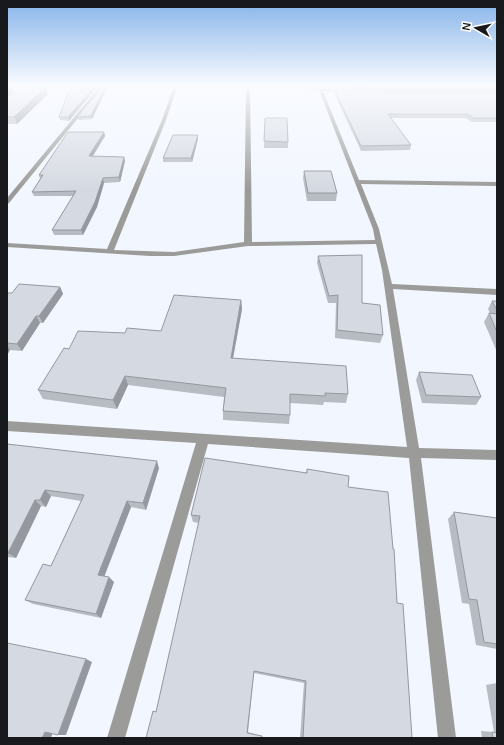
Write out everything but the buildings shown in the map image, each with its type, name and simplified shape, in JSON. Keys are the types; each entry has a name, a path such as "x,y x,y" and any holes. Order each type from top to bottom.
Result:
{"street":[{"path":"7,202 74,120"},
{"path":"110,251 164,120"},
{"path":"248,120 248,244"},
{"path":"332,120 376,228 389,286 414,453 447,738"},
{"path":"357,182 497,184"},
{"path":"7,245 174,254 248,244 379,242"},
{"path":"389,286 497,292"},
{"path":"7,426 414,453 497,455"},
{"path":"116,738 203,440"}]}
